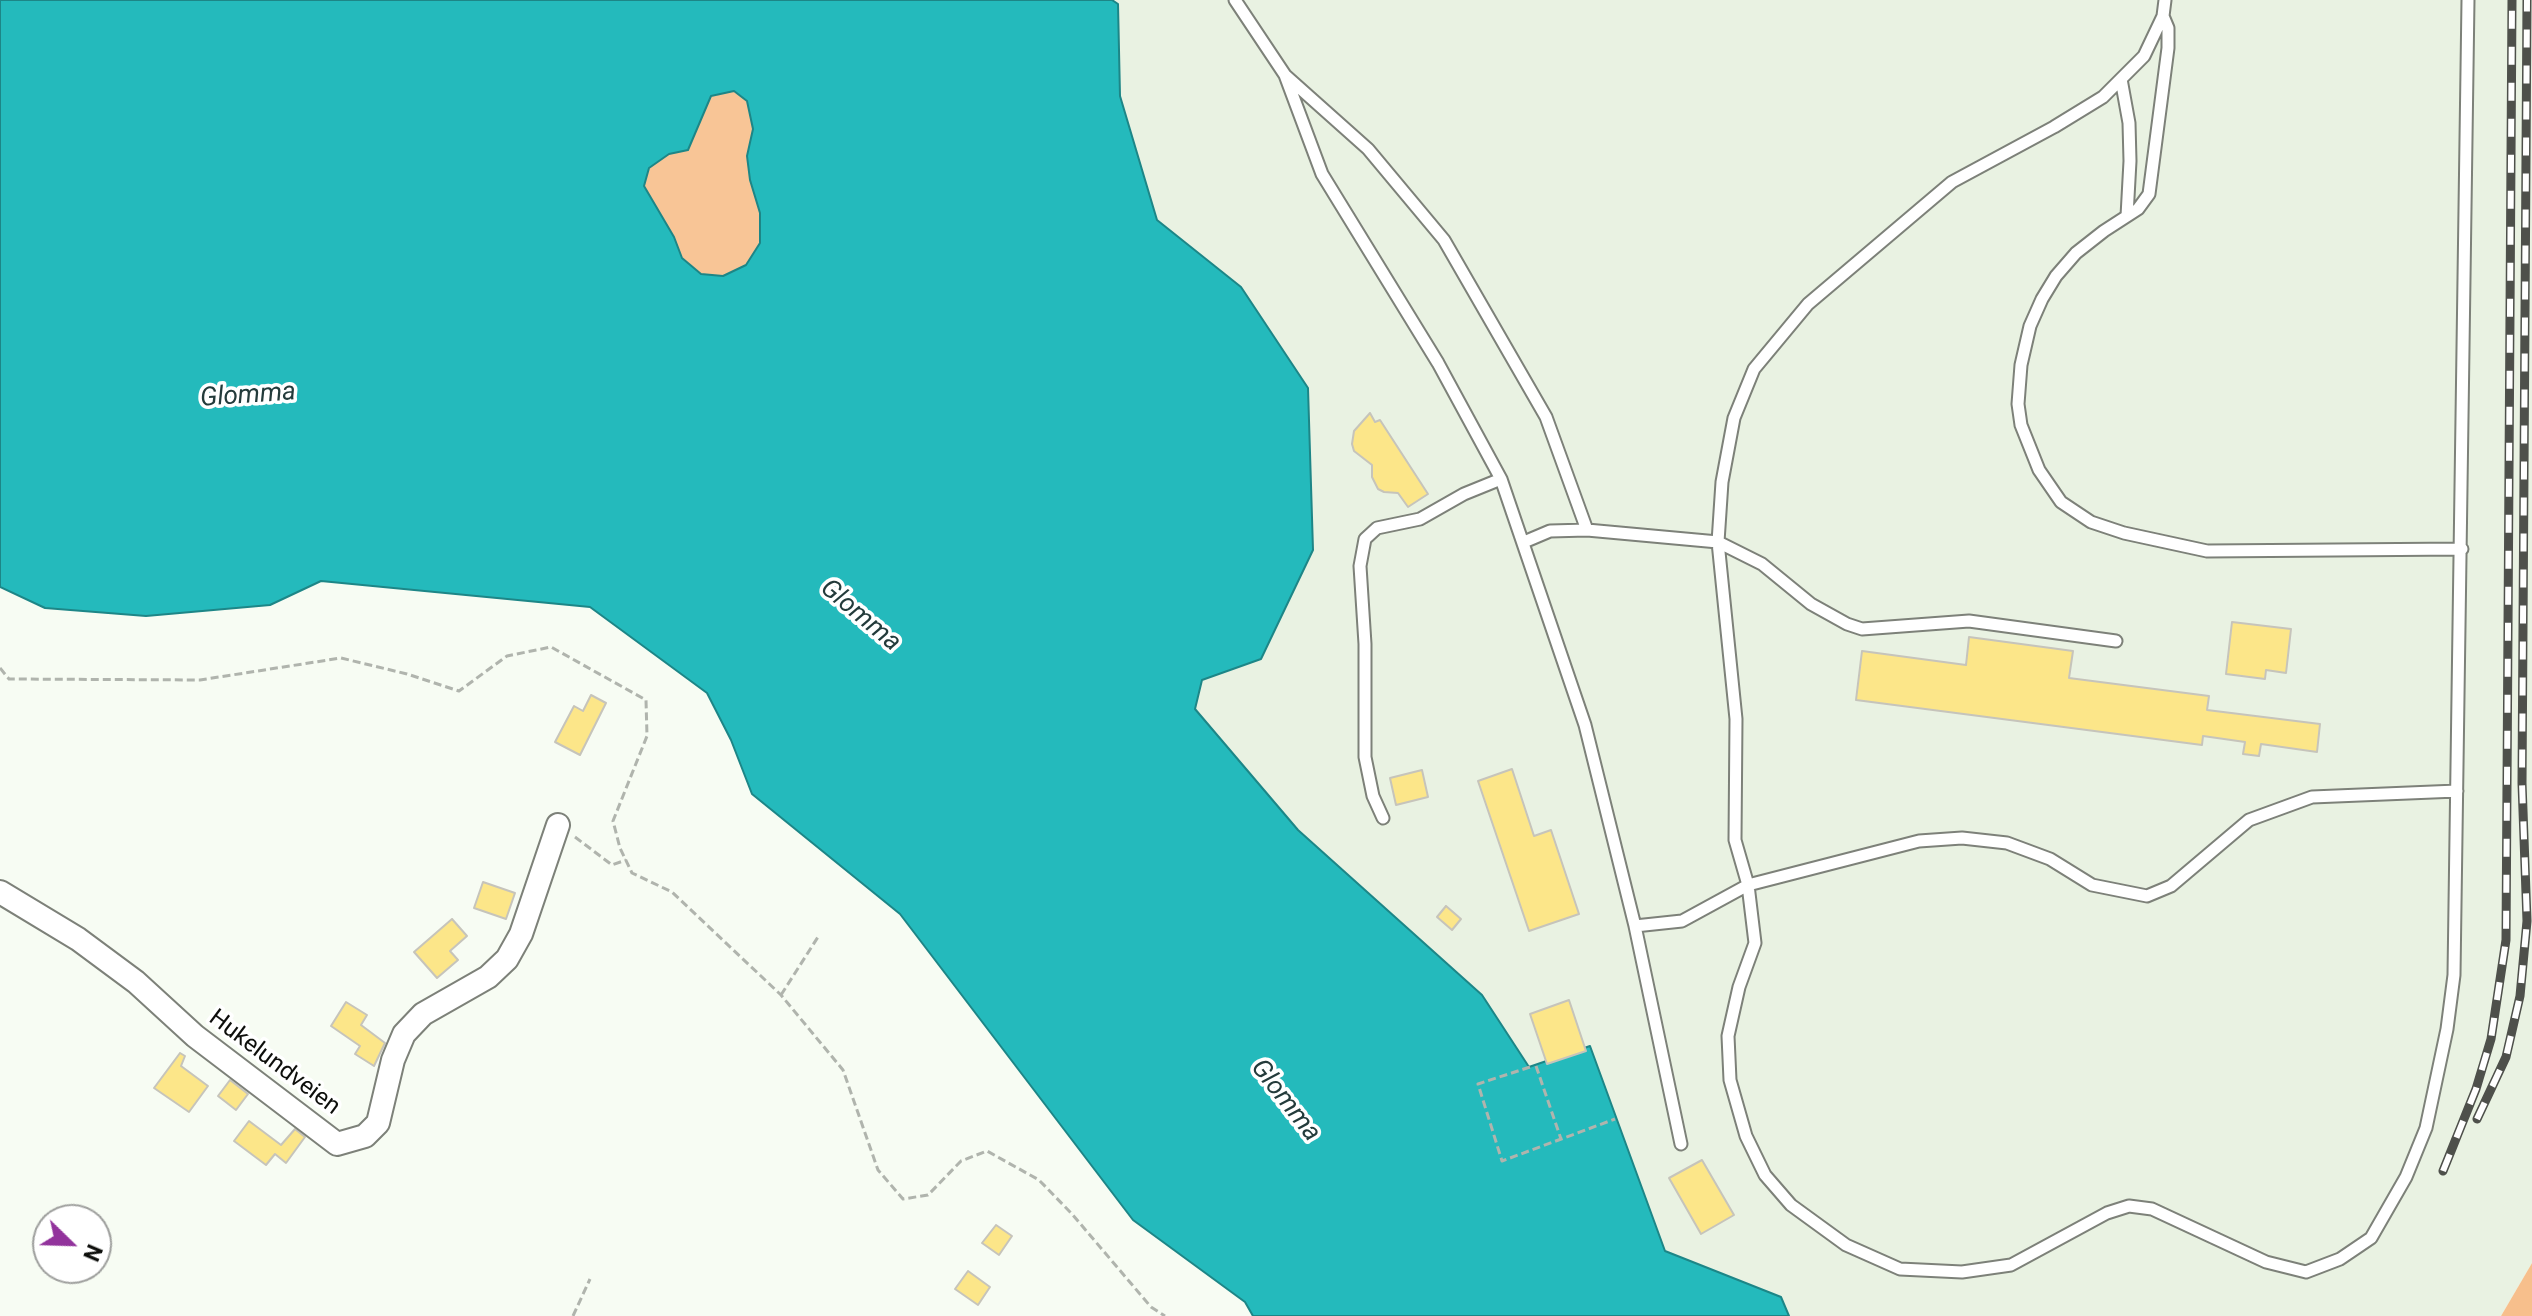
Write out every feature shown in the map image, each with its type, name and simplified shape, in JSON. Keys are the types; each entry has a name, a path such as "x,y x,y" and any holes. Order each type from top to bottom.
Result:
{"street":[{"name":"Hukelundveien","path":"0,892 78,939 136,982 195,1036 337,1144 365,1136 378,1123 393,1060 404,1034 423,1014 488,977 507,959 521,934 558,825"}],"lane":[{"path":"1235,0 1285,75 1322,174 1438,363 1501,479 1585,725 1635,926 1681,1144"},
{"path":"2165,0 2163,16 2144,56 2103,97 1952,182 1808,304 1754,369 1734,418 1722,482 1718,542 1736,719 1735,840 1748,885 1755,943 1739,987 1728,1036 1730,1080 1746,1136 1765,1175 1791,1205 1846,1245 1900,1269 1962,1272 2011,1265 2107,1213 2129,1206 2152,1209 2266,1262 2306,1272 2340,1259 2371,1238 2406,1177 2426,1128 2447,1029 2454,975 2468,0"},
{"path":"2163,16 2168,28 2168,48 2150,189 2145,202 2076,253 2056,276 2030,326 2022,356 2018,404 2021,425 2039,470 2061,502 2091,522 2124,533 2207,551 2462,549"},
{"path":"1285,75 1368,149 1444,240 1546,417 1587,530"},
{"path":"2121,79 2129,123 2127,216"},
{"path":"1383,818 1373,796 1365,757 1365,644 1360,566 1365,539 1377,528 1420,519 1464,494 1501,479"},
{"path":"1524,542 1550,531 1587,530 1718,542 1762,564 1811,604 1862,629 1969,621 2116,641"},
{"path":"1635,926 1682,921 1748,885 1919,841 1962,838 2007,843 2050,859 2092,885 2147,896 2171,886 2249,820 2312,797 2457,791"}],"path":[{"path":"0,668 9,679 200,680 341,658 459,691 507,656 551,647 646,700 647,736 613,821 632,873 672,892 781,995 843,1070 878,1170 903,1199 928,1195 961,1161 987,1151 1039,1180 1151,1307 1165,1316"},
{"path":"558,825 612,865 626,860"},
{"path":"781,995 818,937"},
{"path":"1536,1066 1561,1139"},
{"path":"1530,1067 1478,1084 1502,1161 1615,1119"},
{"path":"573,1316 590,1279"}],"shaded area":[{"path":"1112,0 2532,0 2532,1263 2501,1316 1789,1316 1781,1297 1665,1251 1590,1047 1530,1067 1482,995 1298,830 1195,709 1202,680 1261,658 1241,287 1157,220 1120,96 1118,4"},
{"path":"734,91 747,101 753,129 747,156 750,180 760,213 760,244 747,265 723,276 701,274 682,257 644,186 649,168 669,154 688,150 711,96"},
{"path":"2532,1263 2532,1316 2501,1316"}],"water":[{"name":"Glomma","path":"0,0 1112,0 1118,4 1120,96 1157,220 1241,287 1308,388 1313,550 1261,659 1202,680 1195,709 1298,830 1482,995 1529,1067 1590,1046 1665,1251 1781,1297 1789,1316 1253,1316 1245,1302 1133,1220 900,914 752,794 731,740 707,693 590,607 321,581 270,605 146,616 45,608 0,587","holes":["734,91 747,101 753,129 747,156 750,180 760,213 760,243 746,265 723,276 701,274 682,258 674,237 644,186 649,168 669,154 688,150 711,96"]}],"building":[{"path":"1370,413 1375,422 1380,420 1428,494 1408,507 1398,493 1378,489 1372,477 1372,465 1354,451 1354,431"},
{"path":"2232,622 2291,629 2286,673 2266,670 2265,679 2226,674"},
{"path":"1969,637 2073,651 2069,678 2209,696 2207,710 2320,724 2317,752 2261,744 2259,756 2243,754 2245,742 2203,736 2202,745 1856,700 1862,651 1966,665"},
{"path":"591,695 606,703 580,755 555,742 574,706 583,711"},
{"path":"1512,769 1534,836 1551,830 1579,914 1529,931 1478,781"},
{"path":"1422,770 1428,797 1396,805 1390,778"},
{"path":"483,882 515,893 506,919 474,908"},
{"path":"1446,906 1461,919 1452,930 1437,917"},
{"path":"452,919 467,936 450,951 458,960 437,978 414,952"},
{"path":"1569,1000 1586,1051 1547,1064 1530,1014"},
{"path":"346,1002 367,1015 361,1025 385,1043 374,1066 355,1054 360,1046 331,1026"},
{"path":"180,1053 185,1056 181,1066 208,1086 189,1112 154,1088"},
{"path":"230,1080 248,1094 236,1110 218,1096"},
{"path":"249,1121 281,1145 295,1129 305,1137 286,1163 275,1154 266,1165 234,1141"},
{"path":"1702,1160 1734,1215 1701,1234 1669,1178"},
{"path":"996,1225 1012,1236 999,1255 982,1243"},
{"path":"968,1271 990,1287 978,1305 955,1289"}],"railway":[{"path":"2443,1171 2476,1089 2491,1039 2506,940 2512,0"},
{"path":"2477,1119 2506,1057 2520,996 2527,921 2522,783 2527,0"}]}
